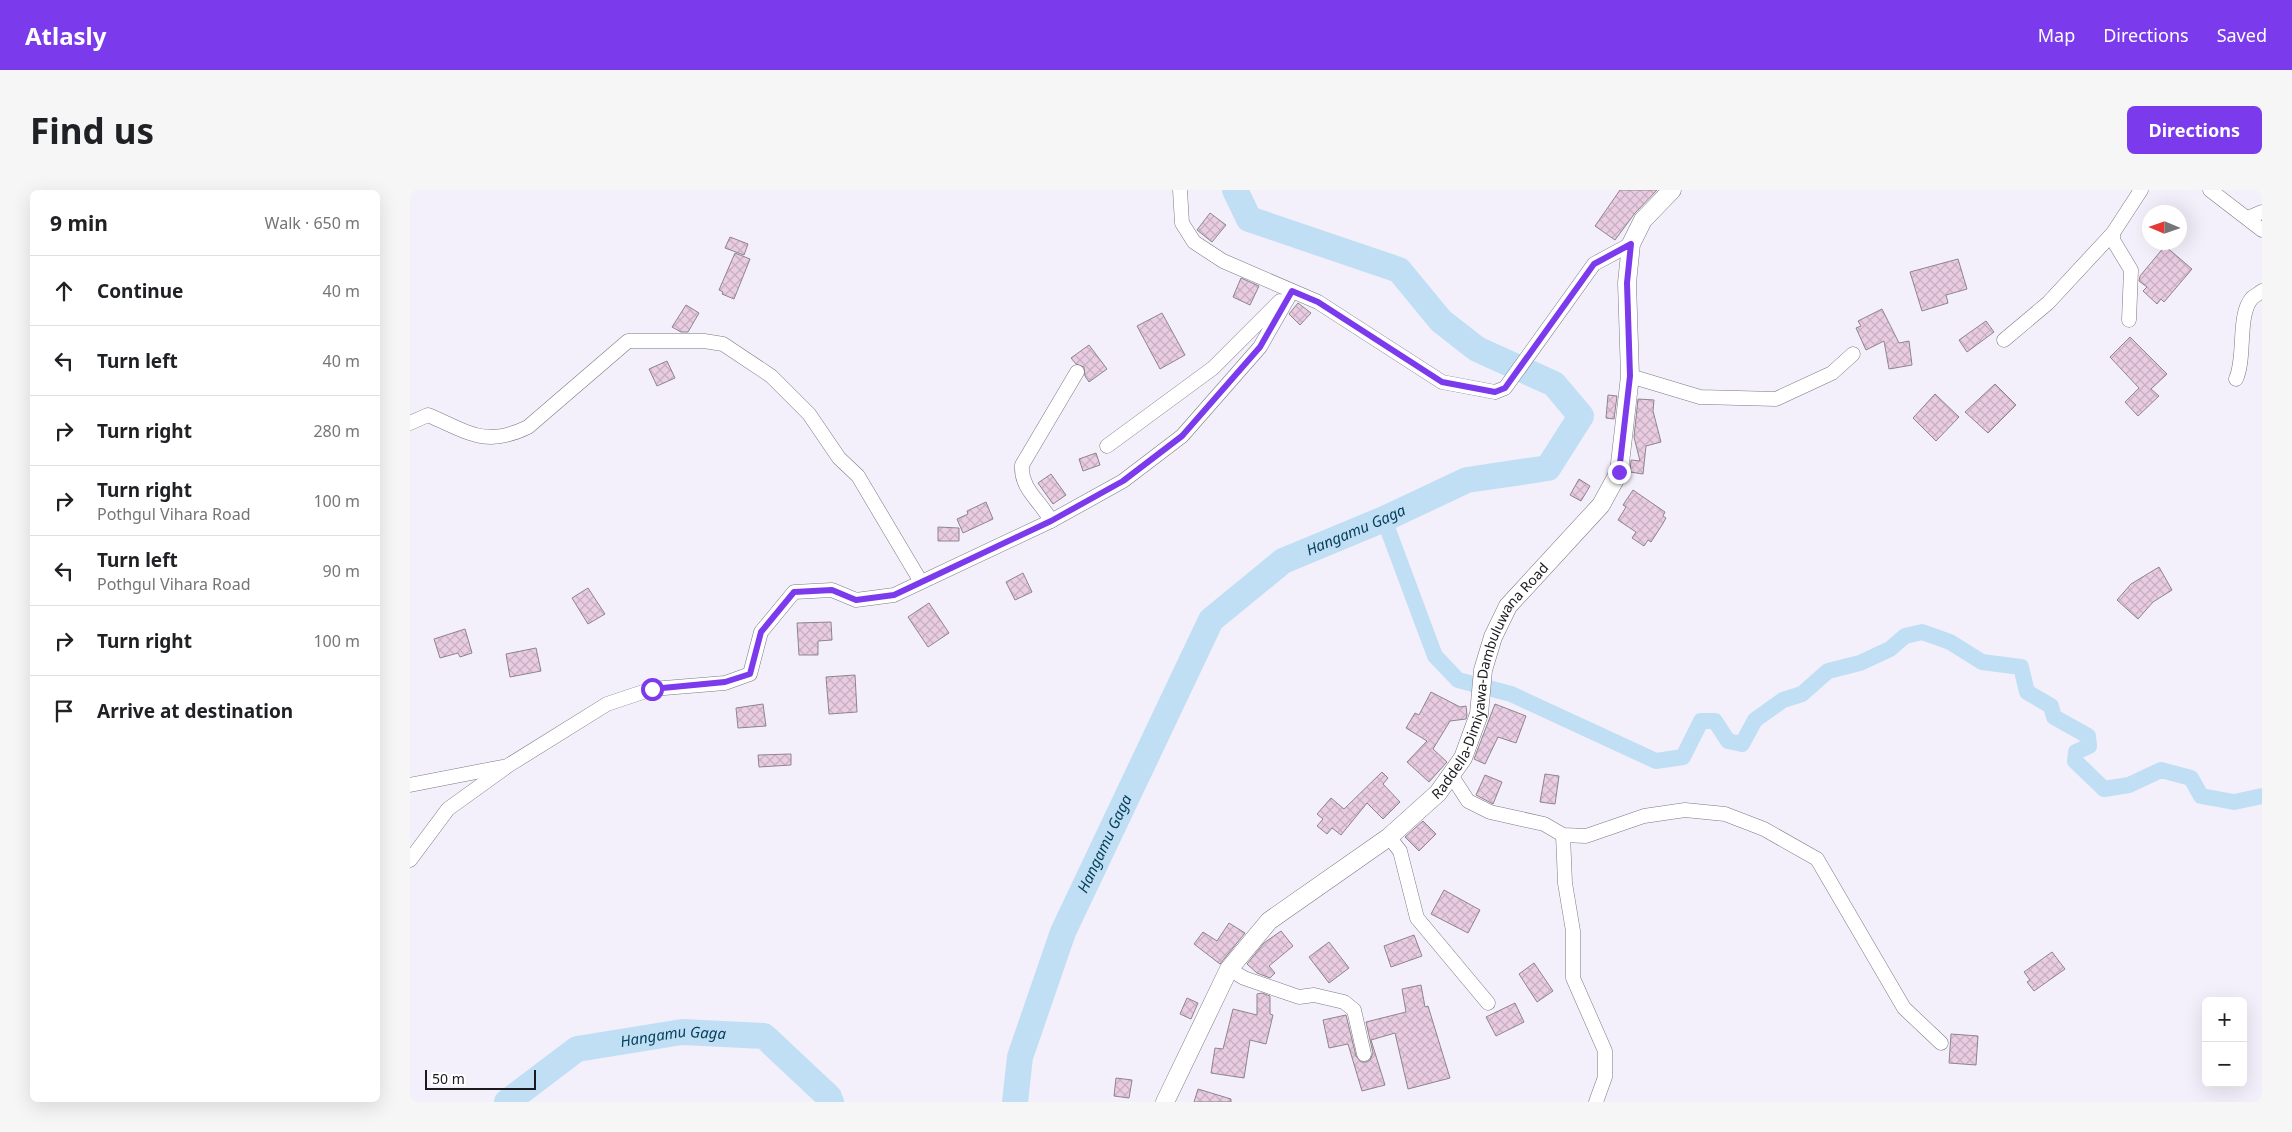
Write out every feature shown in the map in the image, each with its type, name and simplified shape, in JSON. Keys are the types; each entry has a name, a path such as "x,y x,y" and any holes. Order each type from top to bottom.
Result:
{"street":[{"path":"1180,190 1182,223 1194,242 1223,261 1318,302 1442,382 1495,392 1505,388 1594,264 1631,244"},
{"name":"Raddella-Dimiyawa-Dambuluwana Road","path":"1165,1102 1228,970 1269,921 1388,837 1438,793 1463,758 1479,714 1483,670 1494,637 1508,606 1601,504 1619,472 1630,376 1627,283 1631,244 1643,220 1672,190"},
{"path":"2004,340 2048,303 2113,233 2141,190"},
{"path":"2210,190 2262,230"},
{"path":"2248,218 2262,212"},
{"path":"2113,233 2113,240 2131,270 2129,320"},
{"path":"1107,446 1213,368 1292,291"},
{"path":"410,860 448,809 509,765 607,704 652,689 725,682 750,674 761,632 794,592 832,590 856,600 894,595 1051,521 1123,481 1182,436 1260,347 1292,291"},
{"path":"2236,379 2241,368 2245,314 2252,299 2262,291"},
{"path":"410,423 428,415 479,437 509,436 528,427 628,341 704,341 723,344 771,376 809,414 839,458 858,476 921,582"},
{"path":"1630,376 1700,397 1776,399 1832,373 1853,354"},
{"path":"1051,521 1045,509 1028,491 1022,476 1022,465 1077,372"},
{"path":"410,785 509,765"},
{"path":"1451,775 1468,801 1490,812 1544,824 1563,835 1586,836 1644,816 1685,810 1725,814 1764,829 1817,859 1904,1008 1941,1043"},
{"path":"1563,835 1565,882 1572,931 1573,978 1606,1051 1605,1077 1596,1102"},
{"path":"1388,837 1400,851 1417,918 1488,1002"},
{"path":"1228,970 1244,978 1299,997 1314,994 1344,1002 1354,1010 1364,1054"}],"building":[{"path":"1620,190 1657,190 1635,213 1615,240 1595,226"},
{"path":"1210,213 1226,225 1212,242 1197,230"},
{"path":"730,237 748,244 744,255 725,248"},
{"path":"2162,250 2170,250 2192,269 2164,302 2161,299 2157,304 2143,291 2147,287 2139,281 2140,276"},
{"path":"735,253 750,259 734,299 722,294 723,292 719,290"},
{"path":"1958,259 1967,289 1946,295 1948,303 1922,311 1910,272"},
{"path":"1241,278 1259,286 1250,305 1233,297"},
{"path":"1298,303 1311,313 1300,325 1289,314"},
{"path":"686,305 699,313 688,332 681,332 672,327"},
{"path":"1882,309 1899,343 1909,341 1912,365 1889,369 1884,341 1866,350 1856,328 1861,326 1858,321"},
{"path":"1162,313 1185,355 1160,369 1137,326"},
{"path":"1986,321 1994,332 1967,352 1959,340"},
{"path":"2130,337 2167,374 2151,389 2159,396 2138,416 2125,402 2139,388 2110,357"},
{"path":"1089,345 1107,369 1089,382 1085,376 1084,367 1076,364 1071,358"},
{"path":"667,361 675,378 657,386 649,369"},
{"path":"1995,384 2016,405 1988,433 1965,412"},
{"path":"1935,394 1959,417 1936,441 1913,418"},
{"path":"1608,395 1617,396 1614,419 1606,418"},
{"path":"1638,399 1654,400 1653,411 1661,442 1646,446 1643,474 1630,472 1631,460 1640,461 1634,437"},
{"path":"1096,453 1100,465 1083,471 1079,459"},
{"path":"1051,474 1066,495 1053,504 1038,483"},
{"path":"1579,479 1590,486 1581,501 1570,495"},
{"path":"1633,490 1665,512 1663,516 1666,518 1662,525 1651,542 1648,540 1644,546 1632,538 1636,532 1618,520 1626,507 1623,505"},
{"path":"986,502 993,519 963,533 957,519 968,514 967,511"},
{"path":"938,527 959,528 959,541 938,541"},
{"path":"2159,567 2172,590 2153,602 2138,619 2117,600 2131,584"},
{"path":"1023,573 1032,592 1015,600 1006,582"},
{"path":"588,588 605,614 588,624 572,598"},
{"path":"929,603 949,633 928,647 908,617"},
{"path":"831,622 832,640 818,641 818,655 799,655 797,623"},
{"path":"465,629 472,653 460,657 458,653 440,658 434,639"},
{"path":"536,648 541,671 510,677 506,654"},
{"path":"855,675 857,712 829,714 826,677"},
{"path":"1431,692 1460,707 1466,706 1467,715 1466,719 1450,721 1433,749 1447,762 1429,782 1407,762 1427,741 1406,728 1415,713 1419,715"},
{"path":"763,704 766,726 738,728 736,708"},
{"path":"1495,704 1526,716 1516,743 1498,737 1485,764 1474,759"},
{"path":"791,754 791,765 759,767 758,755"},
{"path":"1382,772 1388,778 1383,784 1400,802 1383,819 1367,803 1341,835 1332,828 1327,834 1317,826 1323,819 1317,814 1331,798 1344,809"},
{"path":"1545,774 1559,776 1555,804 1540,802"},
{"path":"1485,775 1502,782 1493,804 1476,795"},
{"path":"1423,821 1436,834 1419,851 1405,837"},
{"path":"1444,890 1480,910 1468,933 1431,914"},
{"path":"1229,923 1245,933 1220,964 1194,944 1203,932 1217,941"},
{"path":"1281,931 1293,946 1269,966 1275,973 1270,978 1257,973 1247,964 1264,943"},
{"path":"1414,935 1422,956 1391,967 1384,946"},
{"path":"1329,942 1349,968 1329,983 1309,957"},
{"path":"2052,952 2065,969 2034,991 2027,982 2030,980 2024,972"},
{"path":"1534,963 1553,991 1537,1002 1519,974"},
{"path":"1421,985 1425,1007 1428,1006 1450,1078 1408,1089 1395,1033 1371,1040 1385,1085 1362,1091 1348,1044 1329,1048 1323,1020 1346,1015 1356,1056 1361,1062 1366,1062 1370,1060 1373,1053 1366,1022 1406,1012 1402,989"},
{"path":"1262,993 1270,996 1270,1014 1273,1015 1266,1044 1250,1040 1244,1078 1211,1073 1215,1048 1223,1049 1233,1009 1257,1015 1257,994"},
{"path":"1187,998 1198,1003 1191,1019 1180,1014"},
{"path":"1515,1003 1524,1022 1496,1036 1486,1017"},
{"path":"1951,1034 1978,1036 1976,1065 1949,1063"},
{"path":"1116,1078 1132,1080 1129,1098 1114,1096"},
{"path":"1198,1089 1231,1099 1231,1102 1194,1102"}],"waterway":[{"name":"Hangamu Gaga","path":"1015,1102 1020,1057 1063,932 1211,620 1283,561 1384,519 1467,480 1548,468 1581,416 1554,384 1477,349 1441,321 1399,270 1249,219 1235,190"},
{"path":"1384,519 1435,656 1458,680 1511,694 1656,761 1683,757 1701,721 1715,721 1728,741 1742,744 1755,720 1783,700 1802,694 1828,671 1860,663 1890,649 1905,636 1922,632 1950,642 1982,662 2021,667 2027,692 2051,706 2054,717 2088,736 2089,746 2076,752 2075,761 2104,789 2129,785 2161,770 2191,778 2201,796 2234,802 2262,796"},
{"name":"Hangamu Gaga","path":"507,1102 577,1049 682,1032 764,1036 829,1097 831,1102"}],"route":[{"path":"652,689 725,682 750,674 761,632 794,592 832,590 856,600 894,595 1051,521 1123,481 1182,436 1260,347 1292,291 1318,302 1442,382 1495,392 1505,388 1541,341 1594,264 1631,244 1627,283 1630,376 1619,472"}]}
